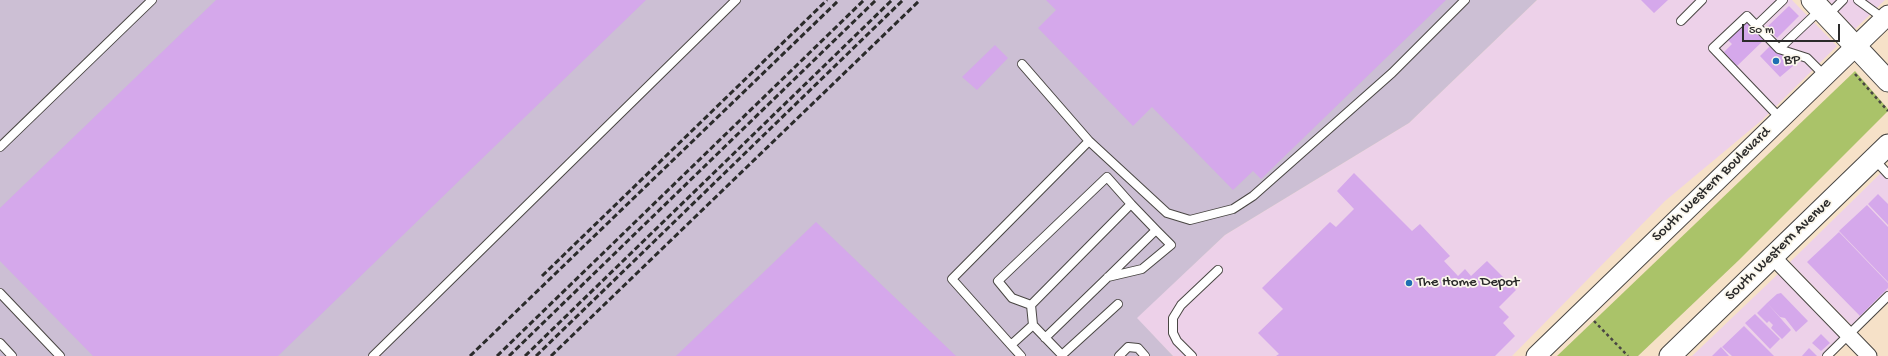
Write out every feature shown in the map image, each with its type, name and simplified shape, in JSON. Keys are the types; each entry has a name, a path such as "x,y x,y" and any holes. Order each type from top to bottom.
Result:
{"main road":[{"path":"1820,9 1888,81"},
{"name":"South Western Avenue","path":"1670,356 1881,152"}],"street":[{"name":"South Western Boulevard","path":"1536,356 1886,17"},
{"path":"1772,257 1869,356"}],"lane":[{"path":"0,147 152,0"},
{"path":"372,356 736,0"},
{"path":"1022,64 1089,140 1167,213 1190,220 1233,209 1253,196 1392,73 1465,0"},
{"path":"1681,21 1702,0"},
{"path":"1757,25 1783,0"},
{"path":"1779,49 1820,9 1843,0"},
{"path":"1858,0 1886,17"},
{"path":"1781,119 1713,48 1747,16 1779,49 1807,58 1825,76"},
{"path":"1020,356 1012,345 952,280 1089,140"},
{"path":"1881,152 1888,174"},
{"path":"1030,305 1012,298 998,280 1107,176 1131,204 1171,245 1142,269 1108,277"},
{"path":"1030,305 1131,204"},
{"path":"1046,338 1156,230"},
{"path":"1192,356 1177,341 1173,333 1173,318 1181,305 1218,270"},
{"path":"0,293 60,356"},
{"path":"1827,356 1888,296"},
{"path":"1030,305 1033,325 1062,355 1118,304"},
{"path":"1012,345 1033,325"},
{"path":"0,343 12,356"},
{"path":"1119,356 1128,347 1138,348 1145,356"}],"path":[{"path":"1855,74 1888,112"},
{"path":"1592,319 1628,356"}],"shaded area":[{"path":"0,0 1537,0 1409,123 1225,235 1137,318 1173,356 0,356"},
{"path":"1537,0 1792,0 1837,46 1762,120 1665,201 1512,356 1173,356 1136,318 1225,235 1409,123"},
{"path":"1828,0 1885,0 1855,29"},
{"path":"1888,166 1888,296 1855,329 1790,262"},
{"path":"1778,274 1843,340 1827,356 1692,356"}],"green space":[{"path":"1855,71 1888,109 1888,111 1739,260 1638,356 1557,356"}],"building":[{"path":"216,0 646,0 278,356 93,356 0,261 0,208"},
{"path":"1046,0 1446,0 1261,179 1253,171 1233,190 1152,107 1133,126 1038,28 1056,10"},
{"path":"1641,0 1668,0 1654,13"},
{"name":"BP","path":"1789,6 1799,16 1777,38 1767,27"},
{"path":"1746,18 1766,38 1737,66 1724,52 1732,44 1726,38"},
{"name":"BP","path":"1772,44 1793,66 1780,77 1760,56"},
{"path":"995,45 1008,58 977,90 962,77"},
{"name":"The Home Depot","path":"1354,173 1412,231 1420,224 1450,256 1444,261 1458,276 1465,269 1471,276 1487,261 1516,290 1499,307 1509,317 1503,323 1515,336 1495,356 1276,356 1279,354 1258,333 1283,309 1262,288 1330,222 1336,227 1354,209 1337,191"},
{"path":"1878,194 1888,204 1888,225 1868,204"},
{"path":"1867,205 1888,227 1888,282 1839,231"},
{"path":"816,222 956,356 676,356"},
{"path":"1839,232 1888,283 1888,288 1860,316 1807,262"},
{"path":"1781,293 1808,321 1796,332 1785,318 1780,317 1767,303 1777,294"},
{"path":"1767,303 1791,330 1782,339 1771,328 1773,325 1769,321 1767,323 1757,313"},
{"path":"1755,314 1780,339 1770,349 1745,323"},
{"path":"1744,326 1774,356 1732,356 1722,347"},
{"path":"1821,334 1830,343 1821,351 1812,343"},
{"path":"1721,347 1729,356 1712,356"},
{"path":"1809,348 1817,356 1802,356"}],"railway":[{"path":"542,276 827,0"},
{"path":"470,356 839,0"},
{"path":"497,356 864,0"},
{"path":"509,356 876,0"},
{"path":"525,356 892,0"},
{"path":"536,356 903,0"},
{"path":"551,356 920,0"}],"place":[{"name":"BP","path":"1776,61"},
{"name":"The Home Depot","path":"1409,283"}]}
